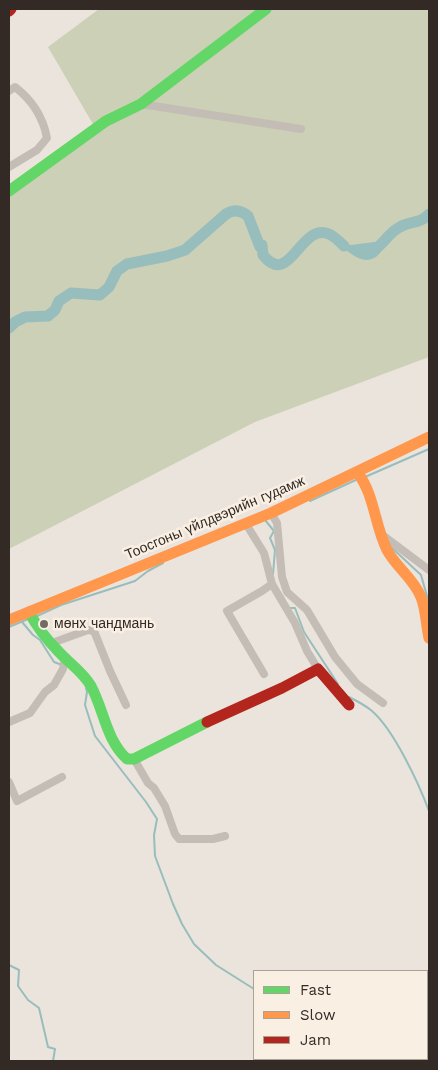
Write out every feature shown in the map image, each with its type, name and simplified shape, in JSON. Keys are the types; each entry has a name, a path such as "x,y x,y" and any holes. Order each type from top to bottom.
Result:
{"street":[{"path":"9,191 106,121 141,104 266,9"},
{"path":"9,91 15,87 34,107 44,123 47,138 37,150 9,167"},
{"path":"141,104 300,129"},
{"name":"Тоосгоны үйлдвэрийн гудамж","path":"9,620 271,514 429,437"},
{"path":"357,472 365,482 372,499 374,516 393,559 410,579 421,597 429,638"},
{"path":"271,514 277,523 282,577 287,592 307,610 336,657 357,684 383,703"},
{"path":"246,524 264,552 272,584 295,623 307,651 318,669 349,705"},
{"path":"381,534 429,570"},
{"path":"264,674 227,611 272,584"},
{"path":"29,612 65,658 82,671 93,690 104,719 122,756 127,759 134,759 318,669"},
{"path":"52,643 88,630 94,631 113,680 126,706"},
{"path":"9,722 30,712 45,692 54,685 63,670 65,658"},
{"path":"134,759 148,783 154,788 165,806 178,839 213,839 225,836"},
{"path":"9,782 17,801 62,777"}],"green space":[{"path":"99,9 429,9 429,357 255,422 9,549 9,191 97,131 48,47"}],"water":[{"path":"389,234 390,236 380,253 374,258 367,260 348,252 333,238 334,236 344,244 351,245 382,241"}],"waterway":[{"path":"9,328 15,322 25,317 48,316 55,310 59,301 71,293 100,295 109,287 117,271 127,264 167,256 185,250 226,214 232,211 240,211 248,216 260,247 262,245 263,255 272,263 281,264 288,260 310,237 319,233 331,235 344,246"},
{"path":"379,246 397,229 419,221 429,214"},
{"path":"365,477 429,449"},
{"path":"310,501 358,479"},
{"path":"265,520 274,531 270,538 275,550 273,574"},
{"path":"391,547 421,575 429,603"},
{"path":"37,616 61,605 135,581 163,563"},
{"path":"290,608 295,608 304,632 338,684"},
{"path":"9,627 28,619"},
{"path":"22,622 40,640 54,662 62,665"},
{"path":"86,688 85,705 95,736 157,819 154,835 155,856 182,924 194,944 216,965 253,988"},
{"path":"349,697 372,711 389,731 412,773 429,811"},
{"path":"9,965 19,970 18,986 28,1000 39,1008 48,1047 55,1049 53,1061"}],"traffic: fast":[{"path":"9,191 106,121 141,104 266,9"},
{"path":"29,612 50,643 88,681 114,743 127,759 134,759 207,722"}],"traffic: slow":[{"path":"9,620 271,513 429,437"},
{"path":"357,472 371,500 379,530 387,550 418,590 424,607 429,638"}],"traffic: jam":[{"path":"207,722 282,688 318,669 349,705"}],"place":[{"name":"мөнх чандмань","path":"44,624"}]}
